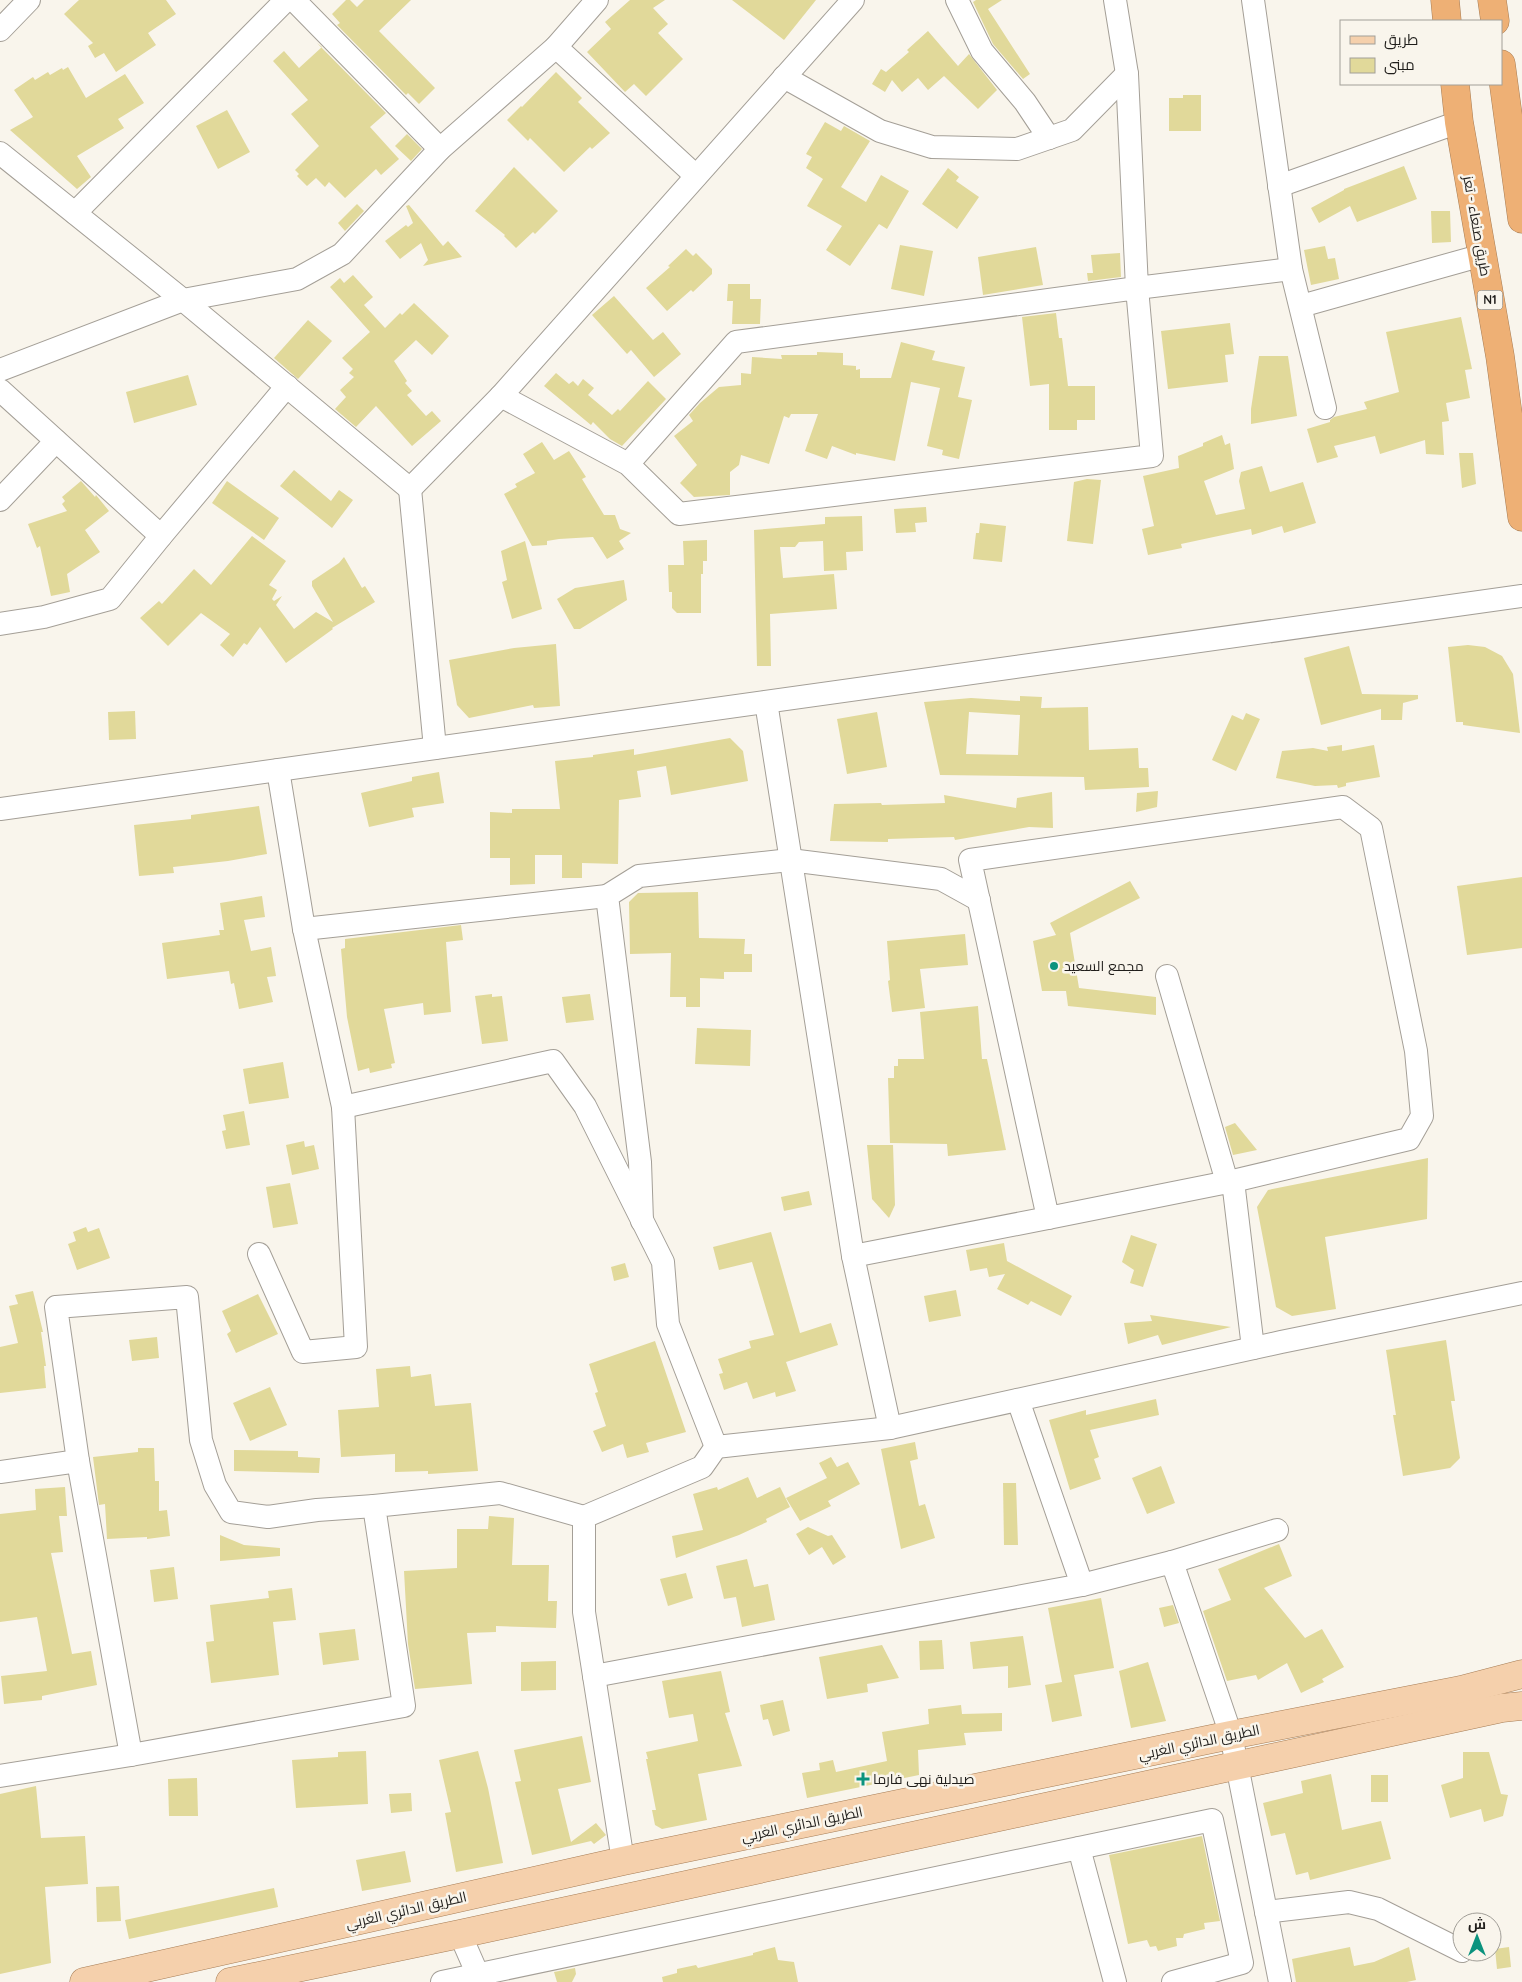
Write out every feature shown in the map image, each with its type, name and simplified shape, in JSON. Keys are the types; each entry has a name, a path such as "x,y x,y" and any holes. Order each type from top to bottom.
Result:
{"highway":[{"path":"1445,0 1448,20"},
{"path":"1492,0 1495,20"},
{"path":"1502,71 1522,219"},
{"name":"طريق صنعاء - تعز","path":"1454,85 1500,356 1522,517"}],"main road":[{"name":"الطريق الدائري الغربي","path":"84,1982 623,1861 1231,1735 1461,1690 1522,1674"},
{"path":"230,1982 460,1934 1502,1708 1522,1706"}],"street":[{"path":"0,30 30,0"},
{"path":"75,213 286,0"},
{"path":"294,0 440,150"},
{"path":"410,488 501,396 852,0"},
{"path":"957,0 982,51 1025,102 1049,138"},
{"path":"501,396 628,464 679,514 1152,456 1137,288 1128,74 1115,0"},
{"path":"1252,0 1291,269 1325,408"},
{"path":"0,370 183,300 297,279 342,254 440,150 556,46 586,4"},
{"path":"556,46 696,176"},
{"path":"784,77 880,131 932,147 1017,149 1072,130 1128,74"},
{"path":"1279,186 1459,122"},
{"path":"0,153 183,300 410,488 435,748"},
{"path":"1300,306 1482,255"},
{"path":"628,464 736,342 1291,269"},
{"path":"0,624 44,617 110,599 287,386"},
{"path":"0,390 161,536"},
{"path":"0,500 56,441"},
{"path":"0,809 1522,596"},
{"path":"766,702 853,1256 890,1428"},
{"path":"258,1254 303,1352 356,1347 343,1107 304,929 278,770"},
{"path":"853,1256 1048,1218 1230,1181 1409,1139 1422,1116 1416,1052 1371,828 1343,807 970,860 1048,1218"},
{"path":"304,929 608,896 639,876 790,860 942,879 979,900"},
{"path":"608,896 640,1162 642,1221"},
{"path":"1167,976 1230,1181 1254,1348"},
{"path":"343,1107 553,1061 585,1106 663,1262 668,1324 716,1447"},
{"path":"131,1755 78,1461 56,1306 187,1297 201,1440 215,1484 231,1512 268,1517 318,1510 500,1493 584,1517 702,1467 716,1447 890,1428 1254,1348 1522,1293"},
{"path":"1018,1400 1082,1585"},
{"path":"0,1472 78,1461"},
{"path":"0,1776 131,1755 404,1706 374,1506"},
{"path":"584,1517 584,1612 623,1861"},
{"path":"594,1676 1082,1585 1172,1562 1277,1530"},
{"path":"1172,1562 1231,1735 1280,1982"},
{"path":"442,1982 480,1978 1212,1820 1242,1963 1173,1982"},
{"path":"1079,1848 1115,1982"},
{"path":"1266,1912 1349,1902 1378,1909 1452,1946"},
{"path":"460,1934 480,1978"}],"building":[{"path":"79,0 166,0 176,14 148,33 156,45 116,72 104,53 95,58 88,46 93,43 64,14"},
{"path":"346,0 350,0 357,7 364,0 411,0 379,31 435,88 419,104 408,93 406,95 337,25 340,23 332,14"},
{"path":"630,0 665,0 653,8 668,24 658,33 683,59 646,96 634,84 625,92 587,52 611,29 605,22"},
{"path":"732,0 816,0 784,40"},
{"path":"976,0 1002,0 988,9 1030,74 1023,79 993,44 973,2"},
{"path":"928,31 958,66 969,54 997,90 978,109 944,76 928,90 918,78 902,92 892,80 885,92 872,84 881,69 886,72 909,52 907,50"},
{"path":"321,48 386,113 370,127 399,159 381,175 376,169 345,198 329,182 325,187 316,178 307,186 297,176 299,174 295,170 319,146 291,114 308,100 273,61 284,51 299,68"},
{"path":"68,67 86,98 125,74 144,103 118,119 124,128 77,156 91,177 77,189 10,130 33,117 14,90 33,77 35,80 48,72 50,75 62,68 63,70"},
{"path":"556,72 582,98 578,102 610,133 592,149 590,147 564,172 530,138 528,141 507,120"},
{"path":"1183,95 1201,95 1201,131 1169,131 1169,98 1183,98"},
{"path":"227,110 250,152 218,169 196,126"},
{"path":"825,122 841,131 844,126 870,141 841,187 866,202 881,175 909,191 887,229 879,224 850,266 826,250 842,226 807,206 823,179 806,168 812,157 806,154"},
{"path":"407,134 422,149 411,161 395,146"},
{"path":"1404,166 1417,199 1357,222 1350,206 1319,223 1311,208 1344,189"},
{"path":"514,167 558,211 535,234 533,232 516,248 505,235 475,211"},
{"path":"948,168 959,177 956,181 979,197 957,229 922,204"},
{"path":"357,204 364,211 345,231 338,223"},
{"path":"409,205 443,246 448,241 462,257 423,266 428,260 421,243 400,259 385,241 406,225 408,227 413,223 406,206"},
{"path":"1431,211 1450,211 1451,242 1432,243"},
{"path":"900,245 933,251 924,296 891,289"},
{"path":"1325,246 1328,259 1335,258 1339,279 1311,285 1304,250"},
{"path":"1036,247 1043,285 983,295 978,257"},
{"path":"686,249 693,256 696,253 712,269 712,274 693,292 691,290 667,311 646,288 670,267 668,266"},
{"path":"1120,253 1121,277 1088,281 1087,273 1093,273 1091,255"},
{"path":"353,275 373,297 364,305 385,328 400,313 402,315 414,303 449,336 432,355 416,340 394,361 407,381 405,383 412,391 407,395 426,416 432,411 441,421 412,446 376,406 356,427 335,409 346,397 340,390 354,377 349,373 353,369 342,358 370,332 330,287 340,278 344,283"},
{"path":"728,284 750,284 750,299 761,299 760,324 732,324 733,301 727,301"},
{"path":"614,296 653,340 663,332 681,354 654,377 631,350 627,354 592,315"},
{"path":"1056,313 1059,338 1062,338 1068,386 1095,386 1095,420 1077,420 1077,430 1049,430 1049,384 1030,386 1022,317"},
{"path":"1461,317 1472,369 1465,370 1470,398 1446,403 1449,421 1442,422 1444,455 1426,454 1425,440 1380,454 1375,436 1334,446 1338,457 1317,463 1307,429 1330,422 1334,417 1367,409 1364,402 1399,392 1386,332"},
{"path":"308,320 332,341 298,379 274,358"},
{"path":"1230,323 1234,354 1225,355 1228,382 1168,389 1161,331"},
{"path":"901,342 935,351 932,360 965,367 958,397 972,400 959,459 942,455 943,450 927,446 940,388 911,382 895,461 856,453 856,455 832,446 827,459 805,451 818,414 791,414 789,418 784,416 769,464 741,455 739,465 730,472 730,495 694,497 680,483 697,465 674,436 693,421 689,415 719,387 741,385 741,373 751,374 752,357 782,359 781,355 817,355 817,352 843,353 843,365 856,366 856,370 860,369 860,378 891,378"},
{"path":"1259,356 1288,356 1297,416 1251,424 1251,409"},
{"path":"556,373 569,384 573,381 578,386 583,379 594,388 588,395 612,415 618,409 620,411 648,381 666,399 622,446 610,439 593,422 591,425 544,386"},
{"path":"188,375 197,405 134,423 126,392"},
{"path":"1222,435 1225,445 1230,443 1234,469 1204,481 1216,515 1245,509 1239,481 1241,472 1262,466 1270,492 1303,482 1316,523 1284,533 1282,526 1252,535 1251,529 1181,544 1182,548 1148,555 1142,529 1154,526 1143,476 1179,468 1178,456 1203,446 1203,443"},
{"path":"542,442 554,460 569,451 586,477 582,479 604,515 615,515 620,529 631,533 619,541 624,549 607,559 593,537 559,539 547,541 547,545 532,546 504,494 517,487 515,484 535,473 523,454"},
{"path":"1459,453 1473,453 1476,484 1462,488"},
{"path":"294,470 331,501 339,490 353,500 332,528 280,486"},
{"path":"1087,479 1101,480 1093,544 1067,541 1074,482"},
{"path":"81,481 109,511 85,530 100,552 67,574 70,592 51,596 40,546 37,548 28,524 67,511 62,504 65,501 62,497"},
{"path":"227,481 279,518 264,540 212,503"},
{"path":"926,507 927,522 915,523 916,532 896,533 894,509"},
{"path":"862,516 863,551 846,552 847,570 824,571 823,541 799,542 795,547 780,547 783,578 834,574 837,609 770,614 771,666 757,666 754,530 825,524 825,517"},
{"path":"980,523 1006,526 1002,562 973,559 976,533 979,533"},
{"path":"252,536 286,561 269,585 277,590 272,599 274,601 282,596 276,605 294,629 316,612 333,622 312,586 312,581 339,563 344,557 362,588 365,586 375,602 332,628 286,663 260,627 247,645 244,643 233,657 220,645 230,634 201,613 168,646 140,618 159,601 162,604 194,569 211,585"},
{"path":"707,540 707,561 703,561 703,574 701,574 701,613 677,613 672,608 672,592 669,592 668,565 684,565 683,541"},
{"path":"525,541 542,609 512,619 502,582 507,580 501,551"},
{"path":"624,580 627,600 580,629 574,629 557,599 575,588"},
{"path":"556,644 560,706 534,708 533,705 469,718 457,705 449,660 514,648"},
{"path":"1468,645 1485,647 1502,656 1513,674 1520,733 1463,725 1463,722 1456,722 1448,647"},
{"path":"1349,646 1362,694 1418,695 1418,699 1403,703 1402,720 1381,720 1381,709 1321,725 1304,658"},
{"path":"1020,696 1042,697 1041,708 1088,707 1089,750 1138,748 1139,768 1148,768 1149,787 1085,790 1084,777 940,775 924,702 971,698 1020,701","holes":["969,712 1020,715 1018,755 966,754"]},
{"path":"135,711 136,739 109,740 108,712"},
{"path":"877,712 887,767 847,774 837,719"},
{"path":"1246,713 1260,719 1236,771 1212,760 1232,715 1243,720"},
{"path":"730,738 743,751 748,781 671,795 666,766 637,771 641,797 619,800 618,864 582,863 582,878 562,878 562,855 535,855 535,884 510,885 510,858 490,858 490,812 512,813 512,809 560,809 555,761 593,757 593,755 634,749 634,755"},
{"path":"1342,745 1342,751 1374,745 1380,777 1346,783 1346,786 1338,788 1337,785 1315,786 1276,778 1282,751 1313,748 1328,751 1327,747"},
{"path":"439,772 444,803 412,808 414,817 369,827 361,793 412,781 412,777"},
{"path":"1158,791 1157,807 1136,812 1137,793"},
{"path":"1052,792 1053,828 1029,827 955,840 954,837 888,839 888,842 830,841 834,804 945,803 944,795 1016,808 1017,798"},
{"path":"259,806 267,854 228,861 173,867 174,873 139,876 134,825 191,819 191,815"},
{"path":"1522,877 1522,948 1467,955 1457,886"},
{"path":"1130,881 1140,898 1070,933 1079,988 1156,997 1156,1015 1068,1006 1066,991 1042,991 1033,941 1056,935 1050,923"},
{"path":"698,892 699,938 745,939 744,954 752,954 752,972 724,972 724,979 700,978 700,1007 686,1007 686,997 670,997 671,953 630,954 629,902 638,893"},
{"path":"262,896 265,917 244,920 251,951 271,947 276,976 267,977 273,1002 239,1009 234,983 231,984 229,971 167,979 162,943 220,935 219,930 224,930 220,903"},
{"path":"461,925 463,940 446,942 451,1012 424,1015 423,1003 384,1009 395,1063 391,1064 392,1068 370,1073 369,1068 358,1071 347,1017 341,949 345,948 345,939"},
{"path":"965,934 968,965 920,969 925,1008 892,1012 888,981 890,980 887,941"},
{"path":"492,994 492,997 502,996 508,1041 482,1044 475,996"},
{"path":"590,994 594,1020 566,1023 562,997"},
{"path":"978,1006 982,1059 987,1059 1006,1150 948,1156 947,1144 890,1143 888,1078 894,1078 894,1066 898,1066 898,1059 924,1059 920,1012"},
{"path":"697,1028 751,1030 750,1066 695,1064"},
{"path":"283,1062 289,1098 249,1104 243,1069"},
{"path":"244,1111 250,1145 226,1149 222,1131 226,1130 223,1115"},
{"path":"1235,1123 1257,1150 1233,1155 1225,1127"},
{"path":"304,1141 305,1147 314,1145 319,1169 292,1175 286,1145"},
{"path":"867,1145 893,1145 895,1205 889,1218 872,1199"},
{"path":"1428,1158 1427,1219 1325,1237 1336,1309 1292,1316 1276,1307 1257,1207 1268,1190"},
{"path":"290,1183 298,1224 273,1228 266,1187"},
{"path":"809,1191 812,1205 784,1211 781,1197"},
{"path":"86,1227 88,1232 99,1228 110,1258 77,1270 68,1244 76,1241 73,1232"},
{"path":"771,1232 800,1333 831,1323 838,1345 786,1362 796,1391 776,1397 775,1392 753,1399 747,1382 724,1390 719,1374 723,1373 718,1359 751,1348 749,1341 774,1335 752,1262 719,1270 713,1247"},
{"path":"1131,1235 1157,1244 1143,1287 1130,1283 1134,1270 1122,1262"},
{"path":"1004,1243 1007,1261 1072,1296 1061,1316 1031,1301 1028,1305 997,1289 1005,1274 989,1277 987,1268 970,1271 966,1250"},
{"path":"625,1263 629,1277 614,1281 611,1267"},
{"path":"956,1290 961,1316 929,1322 924,1296"},
{"path":"33,1291 43,1332 41,1332 46,1366 44,1366 46,1388 0,1393 0,1347 18,1343 9,1306 18,1304 15,1295"},
{"path":"258,1294 278,1334 236,1353 227,1334 231,1331 222,1311"},
{"path":"1150,1315 1231,1327 1162,1345 1158,1335 1128,1344 1124,1323 1152,1321"},
{"path":"157,1337 159,1358 132,1361 129,1340"},
{"path":"1446,1340 1455,1401 1451,1401 1460,1458 1450,1468 1403,1476 1393,1415 1396,1415 1386,1350"},
{"path":"655,1341 686,1432 646,1443 649,1452 627,1458 623,1444 602,1452 593,1431 606,1426 595,1393 598,1392 589,1364"},
{"path":"410,1366 411,1377 431,1374 435,1406 471,1403 478,1471 428,1474 428,1471 395,1472 395,1454 341,1457 338,1410 379,1407 376,1369"},
{"path":"270,1387 287,1425 250,1441 233,1403"},
{"path":"1156,1399 1159,1415 1090,1430 1099,1457 1094,1459 1101,1479 1070,1490 1049,1420 1086,1410 1086,1415"},
{"path":"915,1442 918,1459 910,1461 919,1506 925,1504 935,1538 901,1549 881,1449"},
{"path":"138,1448 154,1448 155,1481 159,1481 159,1511 167,1510 170,1536 147,1539 147,1537 107,1539 105,1504 99,1505 93,1457 138,1452"},
{"path":"234,1450 298,1451 298,1457 320,1458 319,1473 234,1471"},
{"path":"831,1457 837,1467 848,1462 860,1484 828,1501 831,1506 800,1521 786,1498 827,1478 819,1463"},
{"path":"1161,1466 1175,1503 1147,1514 1132,1478"},
{"path":"748,1477 757,1498 780,1487 790,1507 766,1519 767,1522 739,1535 676,1558 672,1536 703,1530 693,1494 717,1487 718,1490"},
{"path":"1003,1483 1016,1483 1018,1545 1004,1545"},
{"path":"65,1487 67,1516 59,1516 63,1552 51,1553 72,1654 91,1651 97,1685 42,1696 42,1700 4,1704 1,1676 47,1671 37,1617 0,1622 0,1514 36,1510 35,1489"},
{"path":"489,1516 514,1518 512,1565 549,1565 548,1601 557,1601 556,1628 496,1626 496,1632 467,1633 472,1684 415,1689 408,1644 404,1571 457,1568 457,1529 488,1529"},
{"path":"808,1527 828,1536 832,1535 846,1557 833,1565 822,1547 809,1555 796,1534"},
{"path":"220,1535 244,1545 280,1548 280,1556 220,1561"},
{"path":"1279,1544 1292,1576 1264,1588 1305,1638 1322,1629 1344,1667 1322,1679 1324,1682 1301,1693 1287,1663 1258,1680 1256,1675 1227,1681 1203,1611 1231,1600 1218,1569"},
{"path":"747,1559 754,1587 768,1584 775,1620 742,1627 736,1597 724,1599 716,1566"},
{"path":"174,1567 178,1599 154,1602 150,1570"},
{"path":"686,1573 693,1598 668,1606 660,1579"},
{"path":"292,1588 296,1620 273,1622 279,1675 211,1683 206,1642 214,1641 210,1605 269,1598 268,1591"},
{"path":"1101,1598 1114,1668 1074,1675 1082,1716 1052,1722 1045,1685 1062,1682 1048,1608"},
{"path":"1173,1605 1179,1623 1164,1627 1159,1608"},
{"path":"355,1629 359,1660 323,1665 319,1633"},
{"path":"1023,1636 1031,1685 1008,1688 1008,1666 973,1669 970,1642"},
{"path":"942,1640 944,1669 920,1670 919,1641"},
{"path":"882,1645 899,1678 867,1684 868,1692 827,1699 819,1657"},
{"path":"556,1661 556,1690 521,1691 521,1662"},
{"path":"1148,1662 1166,1721 1131,1728 1119,1671"},
{"path":"721,1671 730,1712 725,1713 742,1766 698,1774 707,1820 662,1829 655,1825 652,1810 656,1810 646,1752 698,1741 693,1714 669,1718 662,1681"},
{"path":"783,1700 790,1731 773,1736 768,1719 763,1720 760,1705"},
{"path":"961,1705 962,1714 1002,1713 1002,1731 964,1733 966,1745 918,1750 919,1775 807,1798 802,1773 820,1770 819,1763 833,1760 836,1772 887,1761 882,1732 929,1724 928,1709"},
{"path":"582,1736 591,1782 558,1789 571,1842 596,1823 606,1835 594,1844 591,1841 532,1855 515,1782 521,1781 514,1750"},
{"path":"366,1751 368,1804 296,1808 292,1760 338,1757 338,1752"},
{"path":"478,1751 488,1788 503,1863 456,1872 445,1813 451,1812 439,1760"},
{"path":"1463,1752 1489,1752 1501,1794 1508,1795 1503,1816 1484,1822 1481,1809 1450,1818 1441,1785 1463,1778"},
{"path":"1331,1774 1342,1830 1381,1821 1391,1859 1310,1880 1308,1872 1296,1875 1285,1833 1271,1836 1263,1803 1303,1793 1301,1781"},
{"path":"1371,1775 1388,1775 1388,1802 1371,1802"},
{"path":"197,1778 198,1816 169,1816 168,1779"},
{"path":"36,1786 41,1838 85,1836 88,1884 45,1887 51,1963 0,1974 0,1794"},
{"path":"411,1793 412,1811 391,1813 389,1794"},
{"path":"1202,1836 1220,1921 1204,1923 1205,1929 1184,1934 1183,1938 1176,1938 1177,1946 1158,1951 1156,1946 1150,1947 1147,1940 1128,1944 1109,1855"},
{"path":"405,1851 411,1882 362,1891 356,1860"},
{"path":"119,1886 121,1921 97,1922 96,1887"},
{"path":"274,1888 278,1907 129,1939 125,1920"},
{"path":"775,1947 778,1960 794,1962 798,1982 663,1982 662,1977 677,1973 677,1969 696,1965 698,1968 753,1955 753,1953"},
{"path":"1350,1947 1354,1966 1374,1962 1409,1947 1416,1980 1407,1982 1296,1982 1292,1959"},
{"path":"1509,1947 1511,1967 1497,1969 1496,1962 1502,1962 1502,1948"},
{"path":"575,1968 576,1974 572,1982 557,1982 554,1972"}],"place":[{"name":"مجمع السعيد","path":"1054,966"},
{"name":"صيدلية نهى فارما","path":"863,1779"}]}
